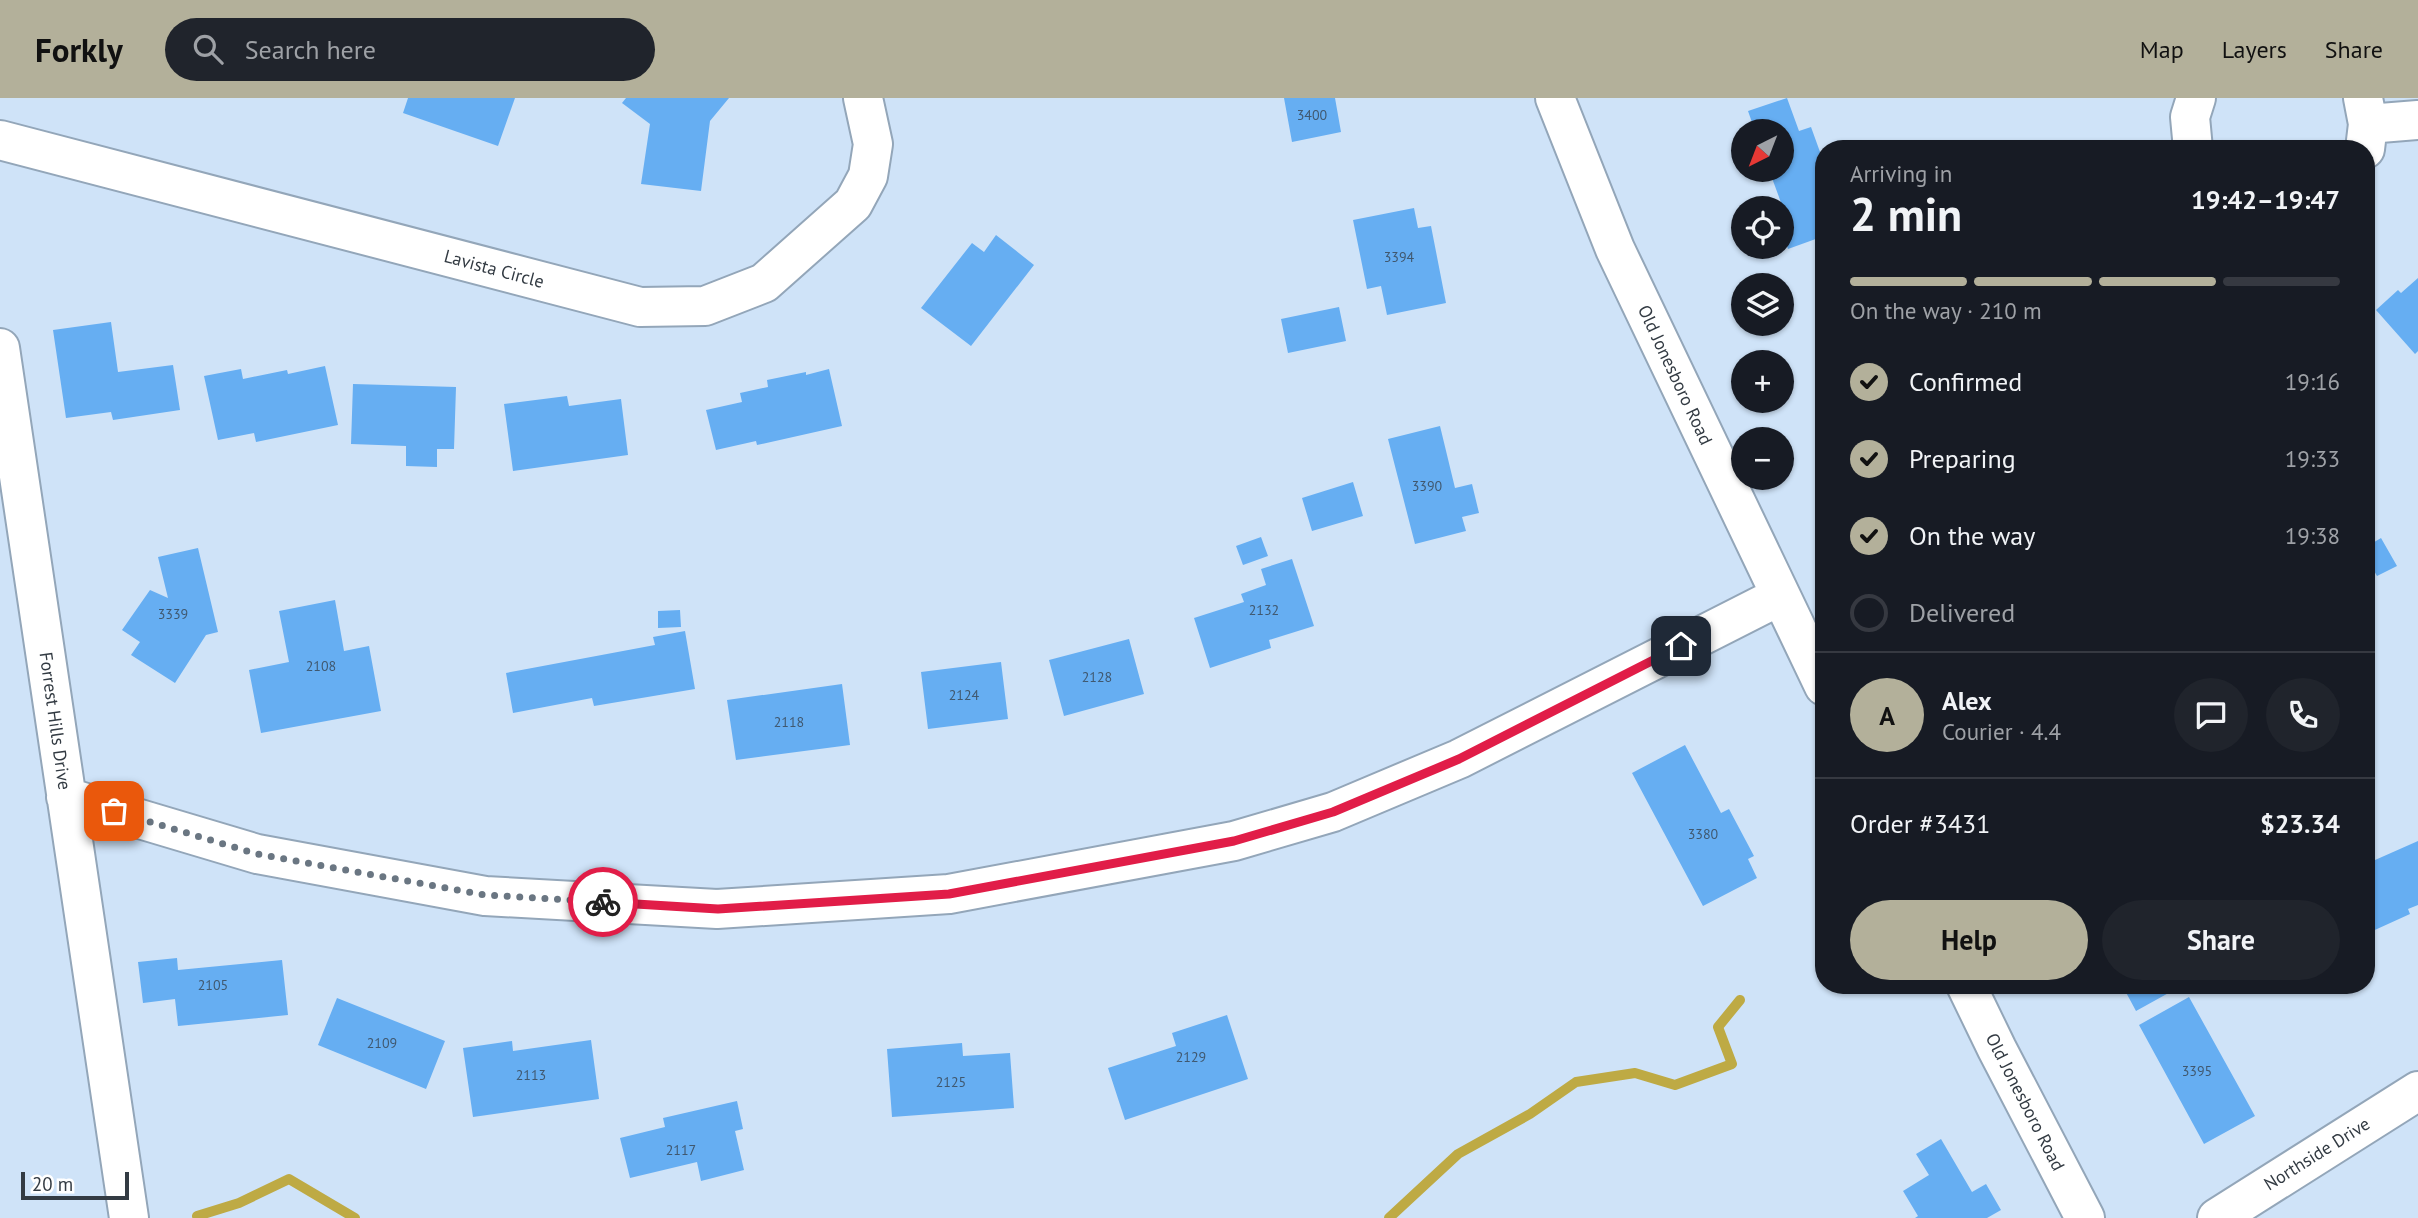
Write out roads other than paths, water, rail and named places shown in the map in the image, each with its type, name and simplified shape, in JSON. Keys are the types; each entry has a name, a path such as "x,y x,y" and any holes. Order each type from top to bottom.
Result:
{"street":[{"name":"Lavista Circle","path":"0,140 640,307 705,306 764,283 853,204 868,176 873,144 863,98"},
{"name":"Old Jonesboro Road","path":"1555,98 1615,249 1815,668"},
{"path":"2192,140 2190,117 2196,98"},
{"path":"2365,124 2418,120"},
{"name":"Forrest Hills Drive","path":"0,348 129,1218"},
{"path":"66,797 257,854 485,895 718,909 949,894 1234,841 1333,812 1459,759 1780,596"},
{"name":"Old Jonesboro Road","path":"1970,994 2085,1218"},
{"name":"Northside Drive","path":"2217,1218 2418,1091"}],"waterway":[{"path":"1389,1218 1458,1154 1530,1114 1576,1082 1635,1073 1675,1085 1732,1064 1718,1027 1740,1000"},
{"path":"197,1216 239,1203 289,1179 355,1218"}]}
